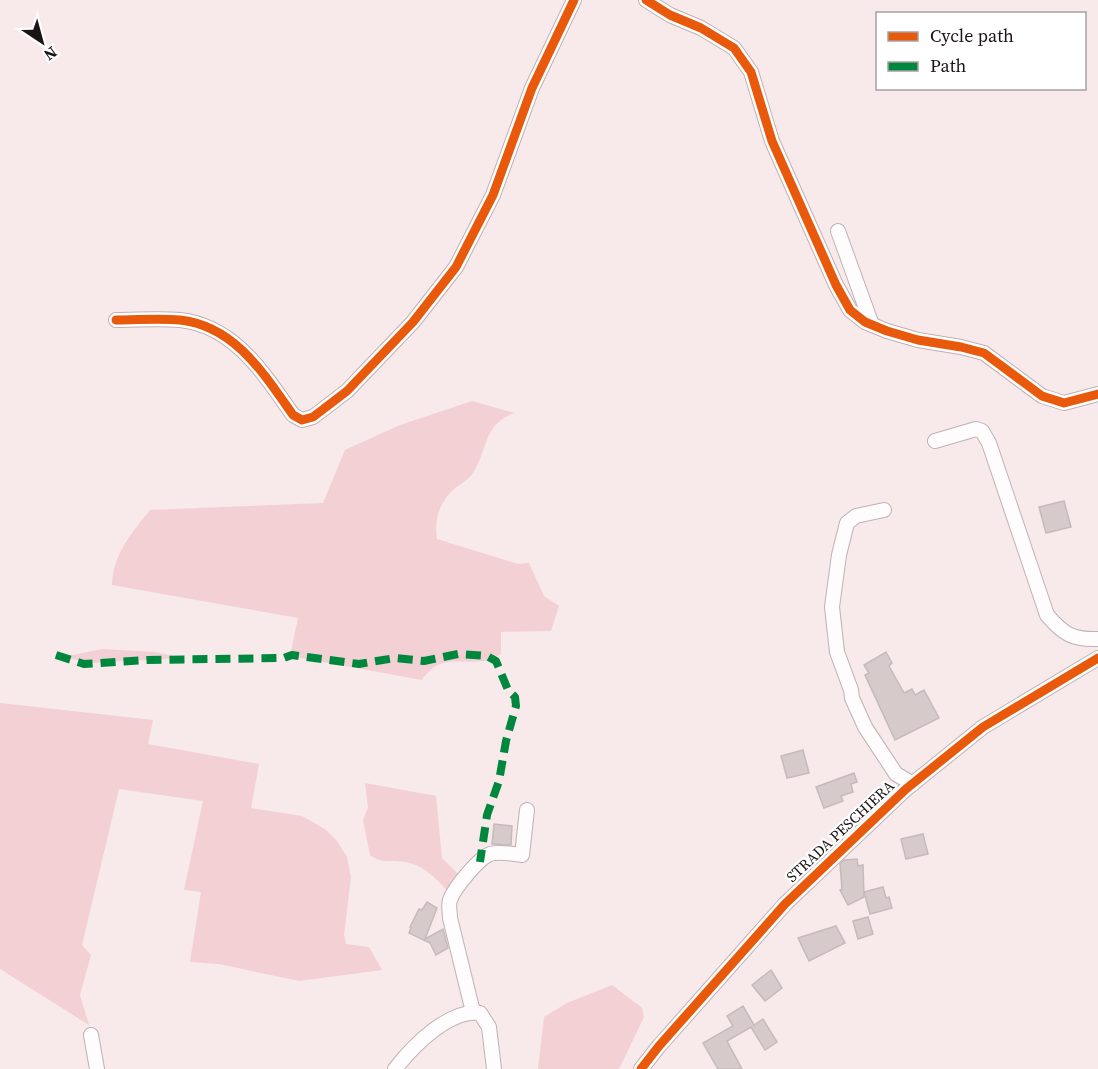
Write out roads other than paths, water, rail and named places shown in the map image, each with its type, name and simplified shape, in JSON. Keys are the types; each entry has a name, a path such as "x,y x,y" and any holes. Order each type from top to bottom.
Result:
{"street":[{"path":"116,320 180,320 198,323 220,332 246,352 293,415 302,420 313,417 347,391 413,322 456,267 494,195 532,88 574,0"},
{"path":"646,0 734,48 751,72 772,141 836,285 850,310 865,322 918,340 984,353 1042,396 1064,403 1098,394"},
{"path":"838,231 873,325"},
{"path":"935,441 976,429 982,431 989,443 1047,615 1059,630 1071,636 1098,639"},
{"path":"884,510 856,516 847,523 839,555 832,607 837,652 852,698 865,727 896,774 913,784"},
{"name":"STRADA PESCHIERA","path":"641,1069 785,904 902,793 982,727 1098,658"},
{"path":"864,741 902,793"},
{"path":"473,1012 450,918 449,902 454,891 466,876 487,855 496,853 522,855 527,810"},
{"path":"395,1069 433,1031 460,1015 473,1012 480,1013 489,1027 494,1069"},
{"path":"91,1035 97,1069"}]}
